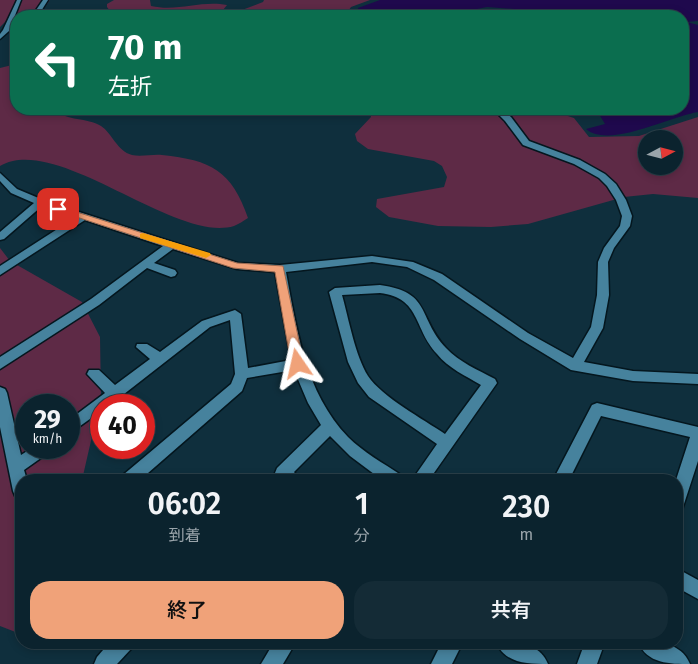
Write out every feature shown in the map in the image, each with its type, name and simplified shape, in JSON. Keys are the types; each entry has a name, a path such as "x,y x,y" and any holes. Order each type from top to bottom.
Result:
{"street":[{"path":"1,36 10,26"},
{"path":"504,115 526,144 577,162 602,176 611,184 621,200 627,216 625,226 609,248 603,262 603,295 597,328 581,353 576,366"},
{"path":"0,176 14,191 40,202 237,266 280,269 372,259 409,264 438,277 524,336 576,366 632,376 698,380"},
{"path":"0,237 40,202"},
{"path":"0,271 84,217"},
{"path":"0,364 95,302 171,244"},
{"path":"145,264 171,273"},
{"path":"280,269 298,364 308,392 330,426 343,441 387,474"},
{"path":"424,474 447,444 490,383 457,364 441,352 432,339 416,305 405,295 394,289 336,292 355,362 363,379 374,393 447,444"},
{"path":"80,420 206,324 235,314 242,374 237,387 136,474"},
{"path":"142,348 160,358"},
{"path":"242,374 298,364"},
{"path":"94,374 115,393"},
{"path":"0,393 19,474"},
{"path":"564,474 597,409 698,435 683,483"},
{"path":"288,474 330,426"},
{"path":"18,467 29,459"},
{"path":"683,581 698,590"},
{"path":"104,664 118,649"},
{"path":"270,664 281,649"},
{"path":"441,664 449,649"},
{"path":"516,649 538,664"},
{"path":"586,664 593,649"},
{"path":"658,649 680,664"}],"shaded area":[{"path":"0,0 50,0 43,10 10,10 10,20 7,20 0,27"},
{"path":"114,0 150,0 151,6 171,8 208,4 227,5 223,10 109,10 107,4"},
{"path":"264,0 370,0 351,7 349,10 242,10"},
{"path":"380,0 698,0 698,21 689,22 689,10 528,10 487,7 472,10 358,10 358,8"},
{"path":"689,23 698,25 698,112 689,114"},
{"path":"10,66 10,115 63,115 90,121 105,129 122,150 132,155 179,157 207,165 227,179 235,189 248,218 234,226 209,227 181,220 84,175 52,164 24,160 0,166 0,68"},
{"path":"371,115 565,115 574,118 589,137 638,136 638,175 683,175 683,130 658,130 698,117 698,198 653,194 624,197 528,224 491,227 438,226 389,217 376,207 377,199 444,187 447,177 442,166 434,161 368,149 357,141 355,134"},
{"path":"600,115 686,115 640,130 624,133 596,134 586,129 605,124"},
{"path":"0,248 10,261 82,302 100,337 101,394 90,394 90,445 83,474 15,474 15,632 0,626"}],"slow traffic":[{"path":"143,236 206,255"}],"route":[{"path":"58,209 237,266 280,269 298,364"}]}
